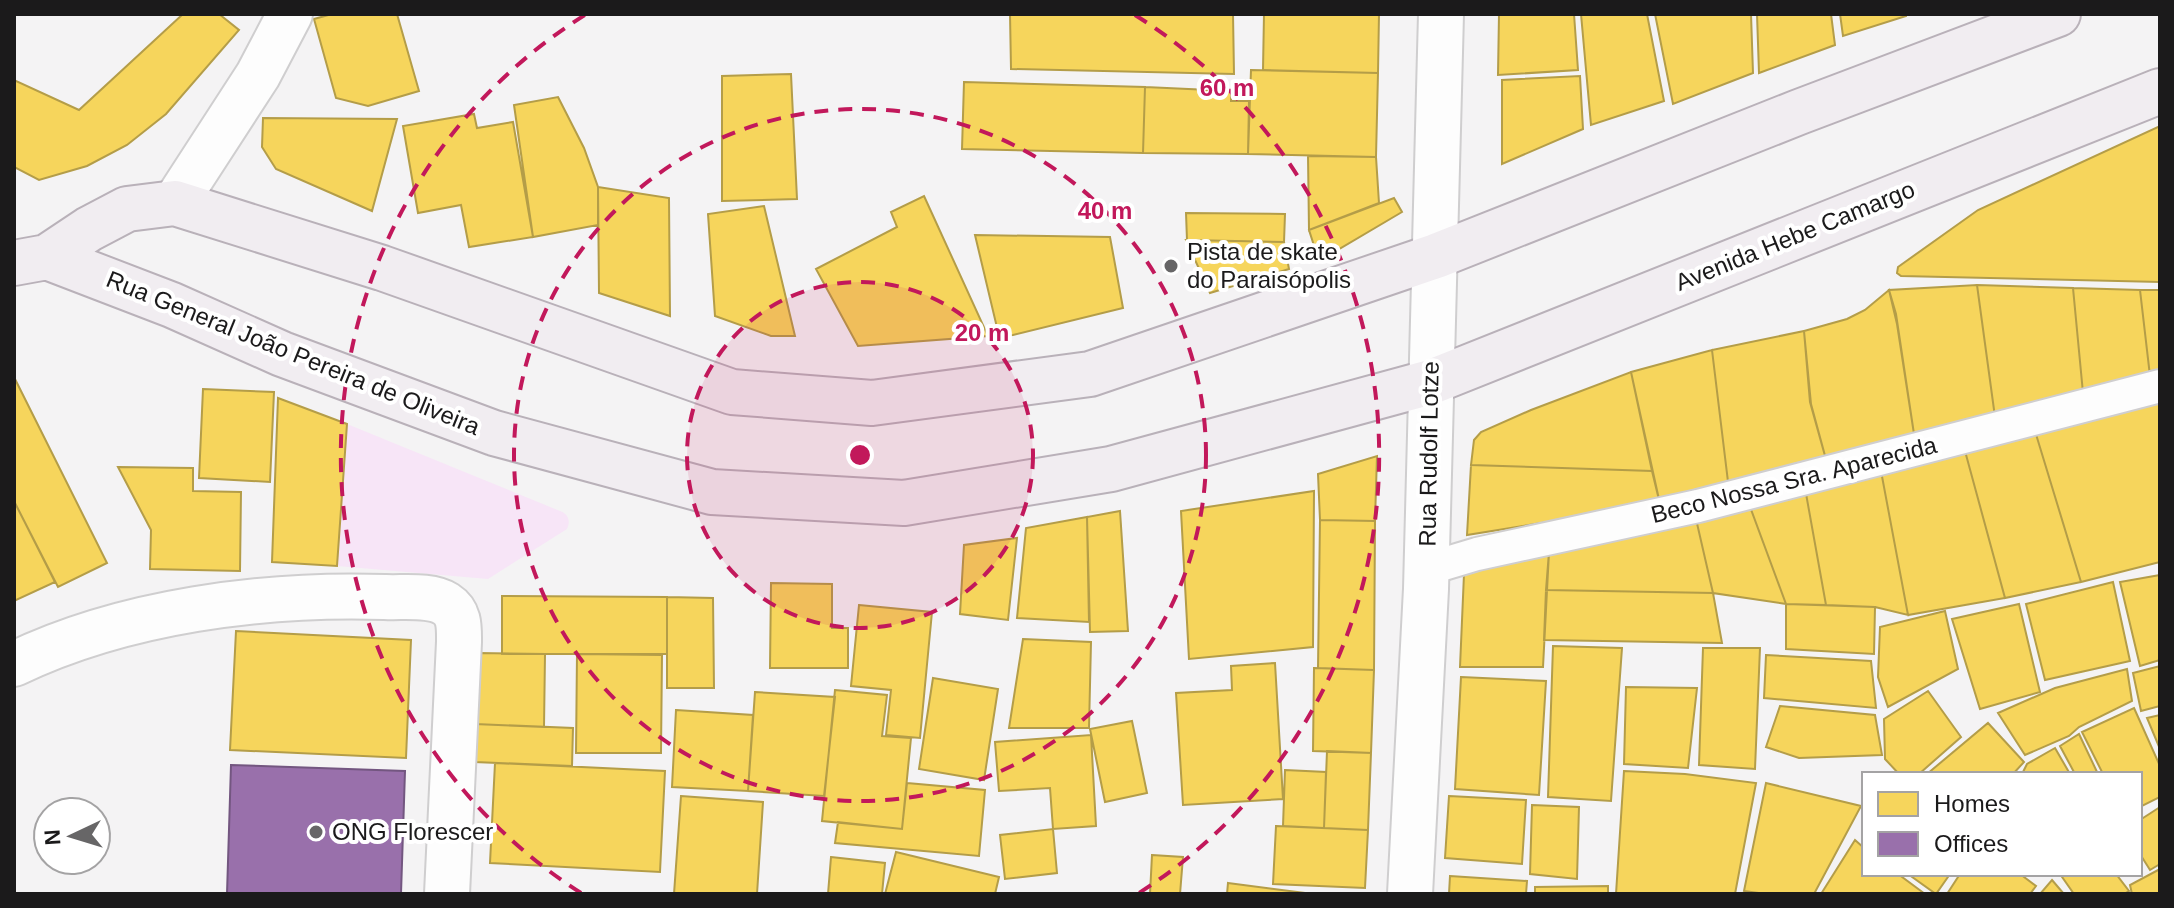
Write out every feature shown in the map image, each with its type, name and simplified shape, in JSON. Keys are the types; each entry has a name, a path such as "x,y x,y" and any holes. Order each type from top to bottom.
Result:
{"main road":[{"path":"31,260 127,209 175,203 382,268 732,392 872,403 1090,374 1436,256 1799,112 2058,14"},
{"name":"Avenida Hebe Camargo","path":"1431,382 2160,91"},
{"name":"Rua General João Pereira de Oliveira","path":"31,260 172,305 282,354 494,433 712,492 904,503 1111,469 1431,382"}],"street":[{"path":"175,203 258,75 290,14"},
{"name":"Rua Rudolf Lotze","path":"1410,894 1427,569 1441,14"},
{"path":"14,664 120,625 226,603 368,597 439,601 452,610 459,623 447,894"}],"lane":[{"name":"Beco Nossa Sra. Aparecida","path":"1427,569 1477,554 1698,506 2160,386"}],"shaded area":[{"path":"347,424 563,512 569,520 567,529 488,579 337,566"}],"building: Homes":[{"path":"183,14 219,14 239,30 166,114 127,145 87,166 39,180 14,167 14,80 79,110"},
{"path":"332,14 397,14 419,91 368,106 336,98 314,19"},
{"path":"1010,14 1233,14 1234,74 1011,69"},
{"path":"1264,14 1379,14 1378,73 1263,70"},
{"path":"1499,14 1574,14 1578,70 1498,75"},
{"path":"1581,14 1647,14 1664,101 1591,125"},
{"path":"1655,14 1751,14 1753,73 1673,104"},
{"path":"1757,14 1831,14 1835,45 1759,73"},
{"path":"1840,14 1906,14 1906,16 1843,36"},
{"path":"1251,70 1378,73 1376,157 1248,154"},
{"path":"791,74 797,199 722,201 722,76"},
{"path":"1580,76 1583,129 1502,164 1502,80"},
{"path":"964,82 1145,87 1143,153 962,149"},
{"path":"1145,87 1231,91 1231,101 1249,101 1248,154 1143,153"},
{"path":"558,97 584,148 598,187 598,225 533,237 514,105"},
{"path":"474,114 477,128 513,122 533,237 469,247 461,205 418,213 403,126"},
{"path":"263,118 397,119 372,211 276,169 262,147"},
{"path":"2160,126 2160,282 1901,276 1897,273 1898,267 1978,210"},
{"path":"1308,156 1376,157 1379,203 1309,230"},
{"path":"598,187 669,198 670,316 599,293"},
{"path":"924,196 988,336 858,346 816,269 897,227 891,212"},
{"path":"1394,198 1402,212 1319,261 1309,230"},
{"path":"764,206 795,336 771,336 715,316 708,214"},
{"path":"1186,213 1285,214 1284,242 1187,240"},
{"path":"975,235 1110,237 1123,308 999,336"},
{"path":"1186,240 1284,242 1289,269 1210,293"},
{"path":"1977,285 2073,288 2083,393 1995,417"},
{"path":"1977,285 1995,417 1914,434 1896,314 1889,290"},
{"path":"2073,288 2140,290 2150,376 2083,393"},
{"path":"1889,290 1914,434 1827,463 1810,402 1804,331 1847,319 1865,310"},
{"path":"2140,290 2160,290 2160,374 2150,376"},
{"path":"1804,331 1811,404 1827,463 1729,490 1712,350"},
{"path":"1712,350 1729,490 1660,504 1631,372"},
{"path":"1631,372 1652,471 1471,465 1474,440 1481,432"},
{"path":"14,377 107,563 58,587 14,501"},
{"path":"203,389 274,392 270,482 199,478"},
{"path":"278,398 347,424 337,566 272,562"},
{"path":"2160,398 2160,562 2081,582 2035,431"},
{"path":"2035,431 2081,582 2005,598 1965,451"},
{"path":"1965,451 2005,598 1908,615 1881,471"},
{"path":"1377,456 1375,521 1320,520 1318,474"},
{"path":"1471,465 1652,471 1660,504 1467,535"},
{"path":"118,467 193,468 193,491 241,492 240,571 150,569 151,530"},
{"path":"1881,471 1908,615 1875,607 1826,605 1805,488"},
{"path":"1805,488 1826,605 1786,604 1749,504"},
{"path":"1314,491 1313,647 1189,659 1181,511"},
{"path":"14,501 55,582 14,601"},
{"path":"1749,504 1786,604 1713,593 1696,519"},
{"path":"1120,511 1128,631 1090,632 1087,517"},
{"path":"1087,517 1089,622 1017,618 1026,528"},
{"path":"1696,519 1713,593 1546,590 1549,552"},
{"path":"1320,520 1375,521 1374,670 1318,668"},
{"path":"1017,538 1008,620 960,614 964,545"},
{"path":"1549,552 1543,667 1460,667 1464,574"},
{"path":"2160,575 2160,660 2140,666 2120,582"},
{"path":"2113,582 2130,661 2045,680 2026,604"},
{"path":"771,583 832,584 832,628 848,628 848,668 770,668"},
{"path":"1546,590 1713,593 1722,643 1544,640"},
{"path":"502,596 667,597 667,654 502,654"},
{"path":"667,597 713,598 714,688 667,688"},
{"path":"1786,604 1875,607 1874,654 1786,649"},
{"path":"2019,604 2040,692 1980,709 1952,619"},
{"path":"859,605 932,612 920,738 886,735 891,690 851,686"},
{"path":"1945,611 1958,669 1888,707 1878,677 1880,627"},
{"path":"236,631 411,640 406,758 230,750"},
{"path":"1023,639 1091,642 1089,728 1009,728"},
{"path":"1553,646 1622,648 1611,801 1548,797"},
{"path":"1703,648 1760,648 1755,769 1699,765"},
{"path":"478,653 545,654 544,727 475,724"},
{"path":"577,654 662,655 661,753 576,753"},
{"path":"1766,655 1871,661 1876,708 1764,698"},
{"path":"1275,663 1283,799 1183,805 1176,693 1232,690 1231,666"},
{"path":"2160,666 2160,706 2141,711 2133,673"},
{"path":"1314,668 1374,670 1371,753 1313,751"},
{"path":"2127,669 2132,701 2079,727 2069,736 2025,755 1998,713 2055,688"},
{"path":"1461,677 1546,681 1539,795 1455,789"},
{"path":"933,678 998,689 984,780 919,769"},
{"path":"1626,687 1697,688 1688,768 1624,764"},
{"path":"835,690 887,695 882,736 911,738 902,829 822,821"},
{"path":"1928,691 1961,737 1921,772 1897,772 1885,759 1884,719"},
{"path":"755,692 835,697 824,796 748,791"},
{"path":"1780,706 1875,715 1882,755 1799,758 1766,747"},
{"path":"2134,708 2160,766 2160,797 2142,806 2142,772 2102,772 2082,732"},
{"path":"676,710 753,715 748,791 672,787"},
{"path":"2160,715 2160,749 2147,718"},
{"path":"1132,721 1147,793 1105,802 1090,729"},
{"path":"1988,723 2024,762 2015,772 1929,772"},
{"path":"475,724 573,728 572,766 475,762"},
{"path":"2079,734 2097,772 2074,772 2060,746"},
{"path":"1091,735 1096,826 1053,829 1050,788 999,791 995,742"},
{"path":"2055,748 2069,772 2023,772 2027,764"},
{"path":"1327,751 1371,753 1368,830 1324,828"},
{"path":"495,763 665,771 660,872 490,863"},
{"path":"1285,770 1326,772 1324,828 1283,826"},
{"path":"1624,771 1685,774 1756,783 1735,894 1616,894"},
{"path":"907,783 985,790 979,856 835,843 838,822 902,829"},
{"path":"1766,783 1861,806 1814,894 1744,891"},
{"path":"681,796 763,802 757,894 674,894"},
{"path":"1449,796 1526,800 1522,864 1445,858"},
{"path":"1532,805 1579,807 1577,879 1530,874"},
{"path":"2160,807 2160,864 2150,870 2142,857 2142,819"},
{"path":"1276,826 1368,830 1365,888 1273,884"},
{"path":"1053,829 1057,873 1005,879 1000,835"},
{"path":"1855,840 1862,846 1862,876 1901,876 1925,894 1821,894"},
{"path":"896,852 999,877 995,894 885,894"},
{"path":"1152,855 1183,857 1180,894 1150,894"},
{"path":"831,857 885,863 882,894 828,894"},
{"path":"2160,869 2160,894 2132,894 2130,885"},
{"path":"1450,876 1527,881 1526,894 1449,894"},
{"path":"1911,876 1949,876 1936,894"},
{"path":"1959,876 2023,876 2036,886 2030,894 1947,894"},
{"path":"2061,876 2118,876 2129,891 2124,894 2074,894"},
{"path":"2052,880 2064,894 2040,894"},
{"path":"1228,883 1313,894 1227,894"},
{"path":"1608,886 1608,894 1535,894 1535,887"}],"building: Offices":[{"name":"ONG Florescer","path":"231,765 405,771 401,894 227,894"}],"place":[{"name":"Pista de skate do Paraisópolis","path":"1171,266"},
{"name":"ONG Florescer","path":"316,832"}]}
